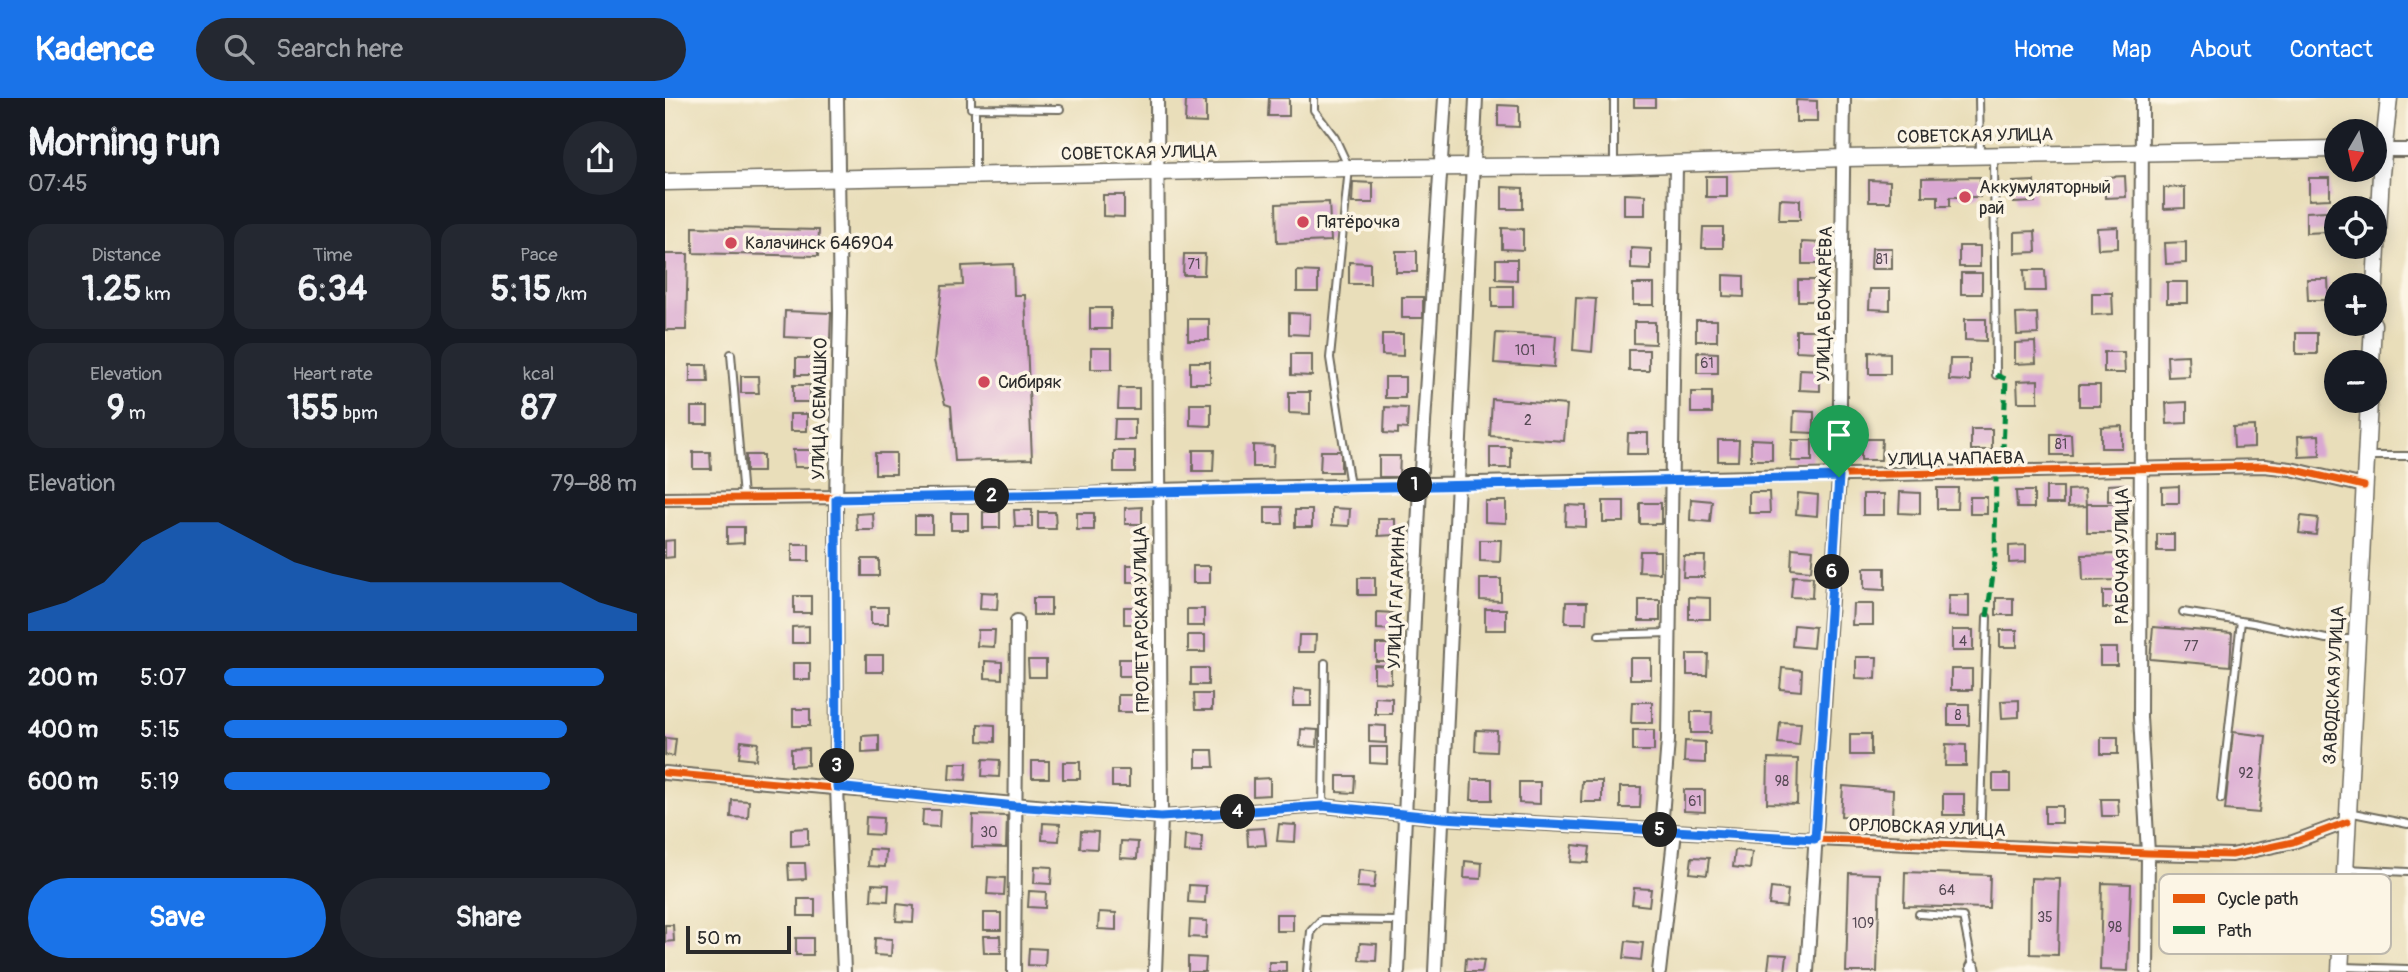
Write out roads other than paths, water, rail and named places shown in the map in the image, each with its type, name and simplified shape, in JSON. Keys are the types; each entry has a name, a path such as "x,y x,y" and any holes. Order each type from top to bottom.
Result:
{"street":[{"name":"УЛИЦА СЕМАШКО","path":"837,98 836,177 840,253 836,499 837,787 843,972"},
{"name":"ПРОЛЕТАРСКАЯ УЛИЦА","path":"1155,972 1161,817 1157,98"},
{"name":"УЛИЦА ГАГАРИНА","path":"1398,972 1420,485 1445,98"},
{"path":"1434,972 1476,98"},
{"name":"УЛИЦА БОЧКАРЁВА","path":"1807,972 1839,477 1844,98"},
{"name":"РАБОЧАЯ УЛИЦА","path":"2142,98 2140,717 2148,853 2147,972"},
{"path":"2385,119 2389,98"},
{"name":"СОВЕТСКАЯ УЛИЦА","path":"665,182 1349,168 1614,166 1845,158 2324,149"},
{"path":"2387,149 2408,150"},
{"path":"1659,972 1668,831 1670,480 1676,164"},
{"path":"2375,273 2378,182"},
{"name":"ЗАВОДСКАЯ УЛИЦА","path":"2344,874 2368,413"},
{"name":"УЛИЦА ЧАПАЕВА","path":"665,499 836,499 2140,471 2264,466 2291,469 2364,486"},
{"path":"1014,972 1017,621"},
{"name":"ОРЛОВСКАЯ УЛИЦА","path":"665,773 1161,817 1323,806 1443,818 1668,831 2148,853 2232,855 2293,842 2347,817"}],"lane":[{"path":"971,98 971,108 1060,108"},
{"path":"1314,98 1314,110 1335,138 1349,168 1330,358 1350,486"},
{"path":"1614,98 1614,166"},
{"path":"1979,98 1987,156 1996,375"},
{"path":"975,108 975,175"},
{"path":"731,354 743,499"},
{"path":"2366,456 2408,456"},
{"path":"2183,612 2326,639 2355,639"},
{"path":"1980,846 1987,617"},
{"path":"2221,799 2241,621"},
{"path":"1599,635 1671,633"},
{"path":"1323,806 1325,663"},
{"path":"2347,817 2408,824"},
{"path":"2344,869 2408,873"},
{"path":"1919,914 1963,917 1974,970"},
{"path":"1307,972 1311,931 1321,920 1400,921"},
{"path":"2303,954 2340,963 2408,968"}],"place":[{"name":"Аккумуляторный рай","path":"1965,197"},
{"name":"Пятёрочка","path":"1303,222"},
{"name":"Калачинск 646904","path":"731,243"},
{"name":"Сибиряк","path":"984,382"}]}
